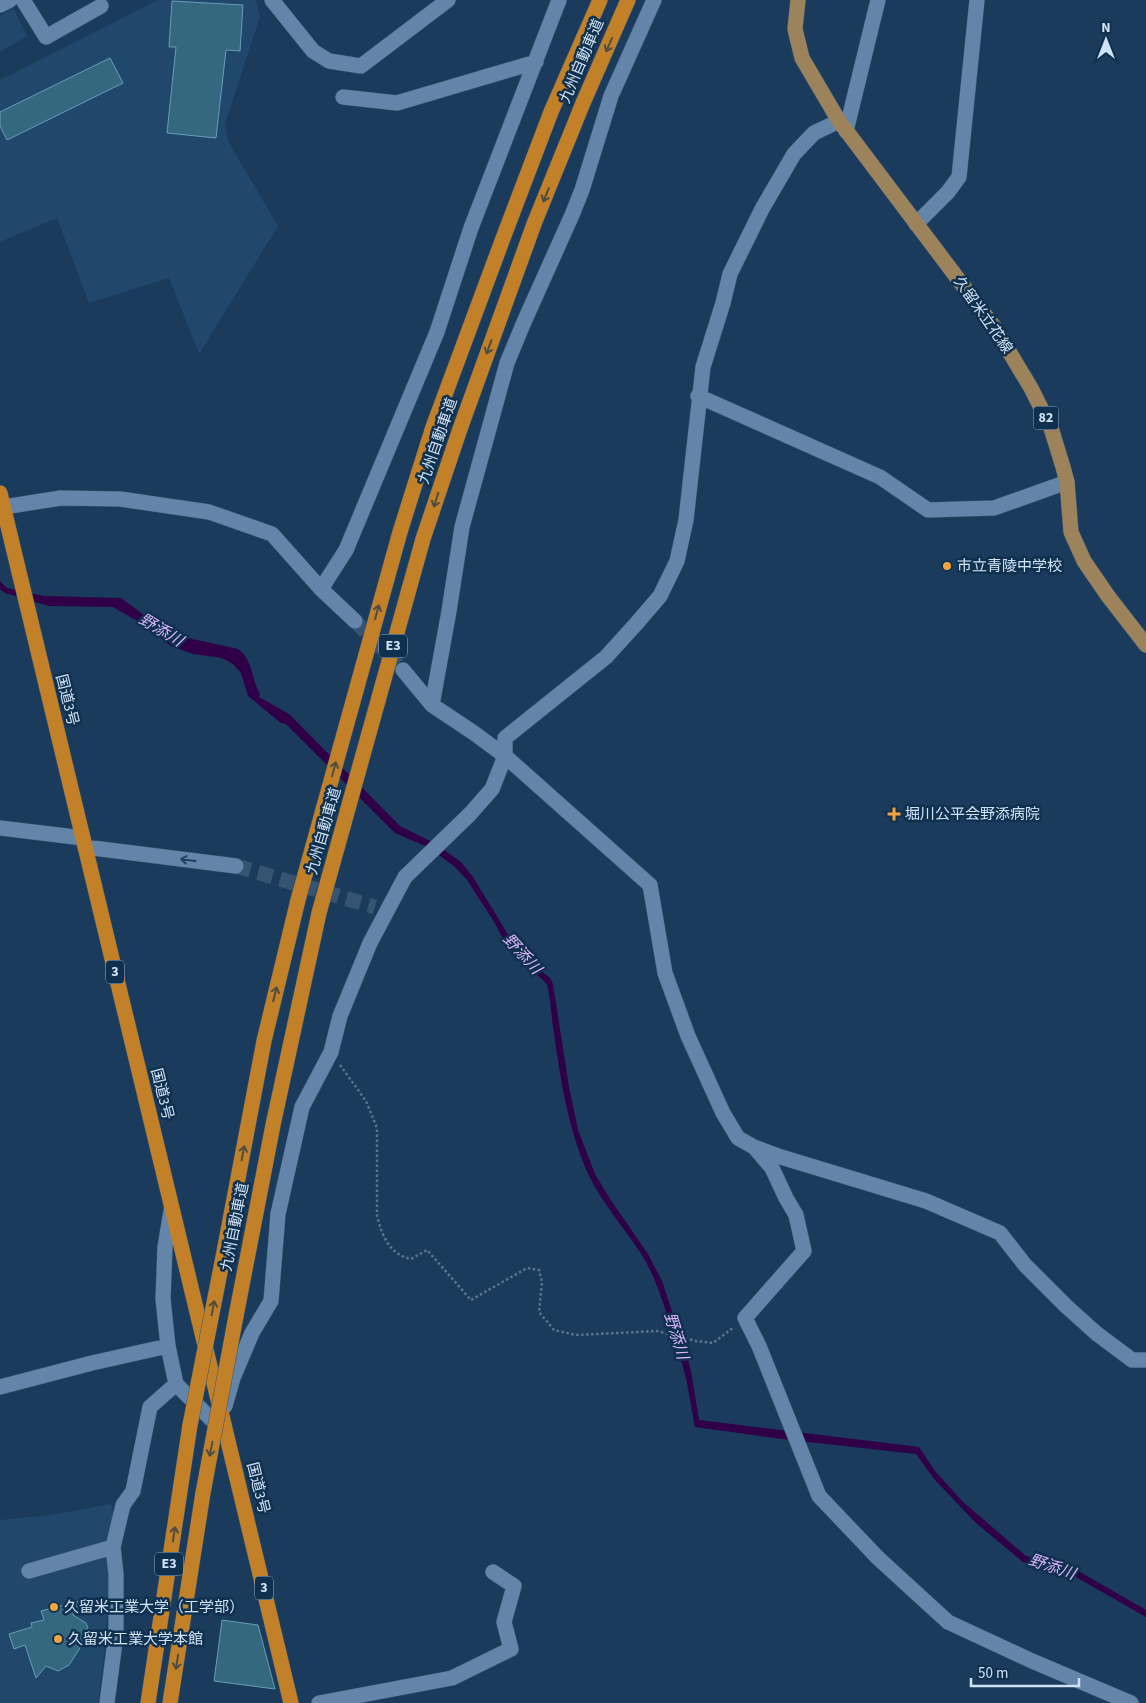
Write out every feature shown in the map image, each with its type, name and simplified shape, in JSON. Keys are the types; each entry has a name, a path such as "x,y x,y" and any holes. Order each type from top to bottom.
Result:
{"highway":[{"name":"九州自動車道","path":"148,1703 190,1425 264,1042 293,919 400,532 433,427 551,112 600,0"},
{"name":"九州自動車道","path":"170,1703 203,1493 236,1316 273,1125 319,913 423,540 460,429 534,224 628,0"},
{"name":"国道3号","path":"1,502 291,1703"}],"main road":[{"name":"久留米立花線","path":"798,0 795,29 802,58 842,126 995,328 1031,388 1051,428 1067,482 1071,532 1084,561 1146,645"}],"street":[{"path":"0,5 10,0"},
{"path":"23,0 46,37 104,2"},
{"path":"272,0 312,51 329,61 361,66 448,0"},
{"path":"321,589 346,550 436,332 471,228 560,0"},
{"path":"432,705 462,527 507,363 579,198 611,96 654,0"},
{"path":"222,1414 233,1378 252,1332 271,1301 278,1214 302,1107 331,1052 340,1016 370,943 382,908 405,877 470,814 492,789 505,756 505,738 606,657 660,596 677,561 686,520 698,396 703,367 730,274 762,209 794,154 814,133 842,126 878,0"},
{"path":"916,224 948,192 959,177 977,0"},
{"path":"343,97 397,103 536,62"},
{"path":"698,396 880,477 928,510 994,508 1067,482"},
{"path":"1,502 61,498 120,499 209,512 272,534 321,589 355,620"},
{"path":"403,670 432,705 505,756 650,885 665,973 688,1036 723,1113 738,1138 754,1147 926,1201 1000,1233 1025,1265 1096,1333 1132,1360 1146,1360"},
{"path":"0,828 236,866"},
{"path":"754,1147 772,1168 796,1215 804,1251 744,1318 759,1346 819,1496 878,1558 948,1622 1032,1661 1131,1703"},
{"path":"171,1211 165,1247 164,1299 168,1346 176,1384 227,1436"},
{"path":"0,1387 92,1363 168,1346"},
{"path":"107,1703 116,1634 116,1574 113,1547 123,1505 133,1491 150,1407 176,1384"},
{"path":"29,1571 113,1547"},
{"path":"319,1703 452,1678 511,1649 504,1622 514,1586 493,1572"}],"path":[{"path":"331,1052 351,1083 366,1101 377,1128 377,1216 381,1230 391,1249 401,1257 411,1259 427,1250 471,1300 526,1268 539,1270 542,1282 539,1312 554,1330 576,1335 657,1331 696,1341 713,1343 744,1318"}],"shaded area":[{"path":"158,0 256,0 260,17 225,124 229,143 278,226 199,354 169,278 89,303 57,218 0,242 0,80"},
{"path":"13,8 27,36 0,52 0,16"},
{"name":"久留米工業大学（工学部）","path":"111,1504 113,1512 107,1546 109,1575 106,1640 98,1703 0,1703 0,1520 50,1515"}],"water":[{"name":"野添川","path":"0,581 7,588 44,596 121,598 171,633 238,649 250,665 260,694 259,697 289,714 400,826 434,843 461,862 473,877 524,958 550,978 553,984 569,1087 578,1130 595,1174 648,1254 662,1281 682,1341 680,1343 684,1345 691,1371 699,1420 919,1447 935,1471 963,1502 1026,1556 1073,1568 1146,1610 1146,1617 1069,1573 1023,1562 976,1523 935,1480 916,1454 695,1427 678,1344 676,1344 657,1285 640,1252 588,1174 577,1146 568,1115 547,984 521,962 506,944 467,880 456,868 430,848 395,833 286,724 281,723 248,696 241,673 233,664 222,658 193,654 171,646 139,622 113,607 49,606 5,593 0,589"}],"building":[{"path":"172,1 243,5 240,51 226,50 216,138 167,133 176,47 169,47"},
{"path":"110,58 123,83 7,140 0,126 0,112"},
{"name":"久留米工業大学本館","path":"80,1601 73,1615 86,1623 88,1628 85,1640 69,1665 58,1671 46,1666 36,1678 25,1645 14,1649 9,1634 32,1627 31,1623 44,1620 41,1611"},
{"path":"222,1620 258,1625 275,1689 214,1681"}],"tunnel":[{"path":"355,621 403,670"},
{"path":"236,866 375,907"}],"place":[{"name":"市立青陵中学校","path":"947,566"},
{"name":"堀川公平会野添病院","path":"894,814"},
{"name":"久留米工業大学（工学部）","path":"54,1607"},
{"name":"久留米工業大学本館","path":"58,1639"}]}
